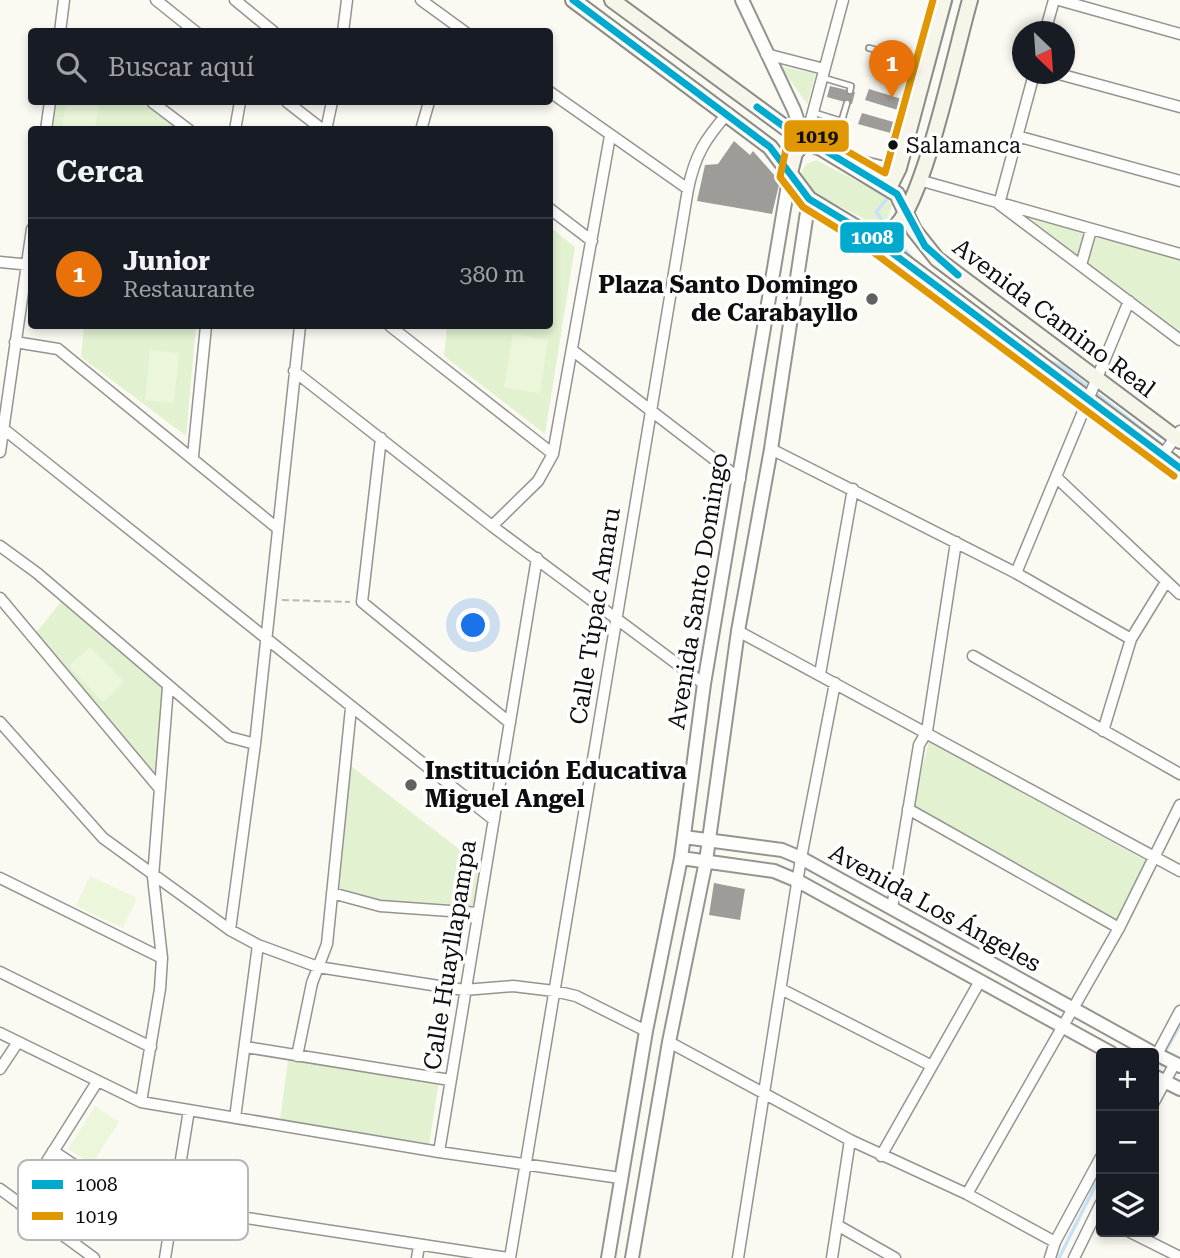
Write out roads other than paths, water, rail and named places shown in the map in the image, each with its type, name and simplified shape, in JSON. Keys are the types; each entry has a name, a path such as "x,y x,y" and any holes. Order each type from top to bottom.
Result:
{"main road":[{"name":"Avenida Camino Real","path":"573,0 728,113 770,147 809,199 867,234 1164,453 1180,468"},
{"name":"Avenida Camino Real","path":"612,0 805,142 827,150 889,188 906,208 914,230 937,259 1179,436"},
{"path":"889,188 899,168 944,0"},
{"path":"867,234 894,228 919,180 970,0"},
{"name":"Avenida Santo Domingo","path":"790,173 794,153 805,142"}],"street":[{"path":"60,28 64,0"},
{"path":"156,0 191,28"},
{"path":"235,0 269,28"},
{"path":"344,28 347,0"},
{"path":"421,0 460,28"},
{"path":"805,142 843,0"},
{"path":"1049,21 1056,0 1180,34"},
{"path":"744,2 794,110 805,142"},
{"path":"766,54 823,73"},
{"path":"1075,78 1180,107"},
{"path":"999,204 1031,84"},
{"path":"553,94 688,189"},
{"path":"47,126 50,105"},
{"path":"156,105 184,126"},
{"path":"236,126 239,105"},
{"path":"291,105 320,126"},
{"path":"326,126 331,105"},
{"path":"422,126 428,105"},
{"name":"Calle Túpac Amaru","path":"509,1258 688,189 694,161 708,137 728,113"},
{"path":"1017,135 1180,181"},
{"path":"492,526 538,481 553,454 610,136"},
{"name":"Avenida Santo Domingo","path":"608,1258 646,1031 681,858 704,684 790,173"},
{"path":"919,180 1180,254"},
{"name":"Avenida Santo Domingo","path":"632,1258 669,1042 706,861 738,631 771,449 809,199"},
{"path":"999,204 1180,340"},
{"path":"553,211 592,241"},
{"path":"1081,265 1091,230"},
{"path":"0,262 28,265"},
{"path":"0,452 28,270"},
{"path":"1016,573 1129,301"},
{"path":"193,456 206,329"},
{"path":"230,930 267,641 300,329"},
{"path":"396,329 553,454"},
{"path":"15,342 58,349 193,456 277,528"},
{"path":"572,350 650,414 740,479"},
{"path":"294,371 492,526 704,684"},
{"path":"2,432 494,820"},
{"path":"1164,453 1179,436"},
{"path":"381,438 362,602 510,723"},
{"path":"771,449 1016,573 1130,639"},
{"path":"1056,477 1180,594"},
{"path":"820,674 853,489"},
{"path":"892,908 919,745 927,731 956,542"},
{"path":"0,546 37,573 229,737 255,744"},
{"name":"Calle Huayllapampa","path":"439,1152 537,558"},
{"path":"1103,731 1130,639 1166,582"},
{"path":"0,598 160,789"},
{"path":"738,631 927,731 1180,871"},
{"path":"973,656 1180,774"},
{"path":"738,1258 801,858 835,683"},
{"path":"141,1102 162,958 153,877 168,687"},
{"path":"297,1056 312,982 327,944 351,708"},
{"path":"0,722 85,821 153,877 258,946 318,967 464,990 513,986 554,991 576,996 646,1031"},
{"path":"967,1194 1119,928 1180,805"},
{"path":"908,808 1119,928"},
{"name":"Avenida Los Ángeles","path":"684,837 782,850 801,858 1140,1048"},
{"name":"Avenida Los Ángeles","path":"681,858 774,871 798,881 1102,1048"},
{"path":"0,878 162,958"},
{"path":"332,893 380,906 478,914"},
{"path":"235,1118 258,946"},
{"path":"0,972 151,1047"},
{"path":"881,1156 980,981"},
{"path":"781,989 932,1066"},
{"path":"1159,1048 1180,1011"},
{"path":"0,1033 141,1102 439,1152 620,1178"},
{"path":"0,1069 18,1042"},
{"path":"669,1042 850,1140 967,1194 1055,1242"},
{"path":"246,1047 450,1080"},
{"name":"Avenida Los Ángeles","path":"1159,1058 1177,1065"},
{"path":"1177,1065 1159,1079 1180,1089"},
{"path":"48,1160 97,1082"},
{"path":"182,1160 188,1110"},
{"path":"832,1258 850,1140"},
{"path":"53,1152 65,1160"},
{"path":"1050,1258 1055,1242 1096,1166"},
{"path":"0,1189 18,1202"},
{"path":"248,1219 509,1258"},
{"path":"1074,1258 1096,1219"},
{"path":"837,1225 895,1258"},
{"path":"1139,1237 1175,1257"},
{"path":"69,1240 94,1258"},
{"path":"165,1258 169,1240"},
{"path":"417,1258 419,1246"}],"lane":[{"path":"869,48 926,64"},
{"path":"823,73 851,86 850,91"},
{"path":"847,103 827,150 899,168"},
{"path":"812,112 841,121"}],"waterway":[{"path":"929,83 952,0"},
{"path":"895,189 903,175"},
{"path":"887,227 876,212 890,195"},
{"path":"892,233 913,260"},
{"path":"1048,361 1061,366 1176,456"},
{"path":"1164,1054 1180,1025"},
{"path":"1059,1258 1096,1184"}],"place":[{"name":"Junior","path":"892,98"},
{"name":"Salamanca","path":"893,145"},
{"name":"Plaza Santo Domingo de Carabayllo","path":"872,299"},
{"name":"Institución Educativa Miguel Angel","path":"411,785"}]}
